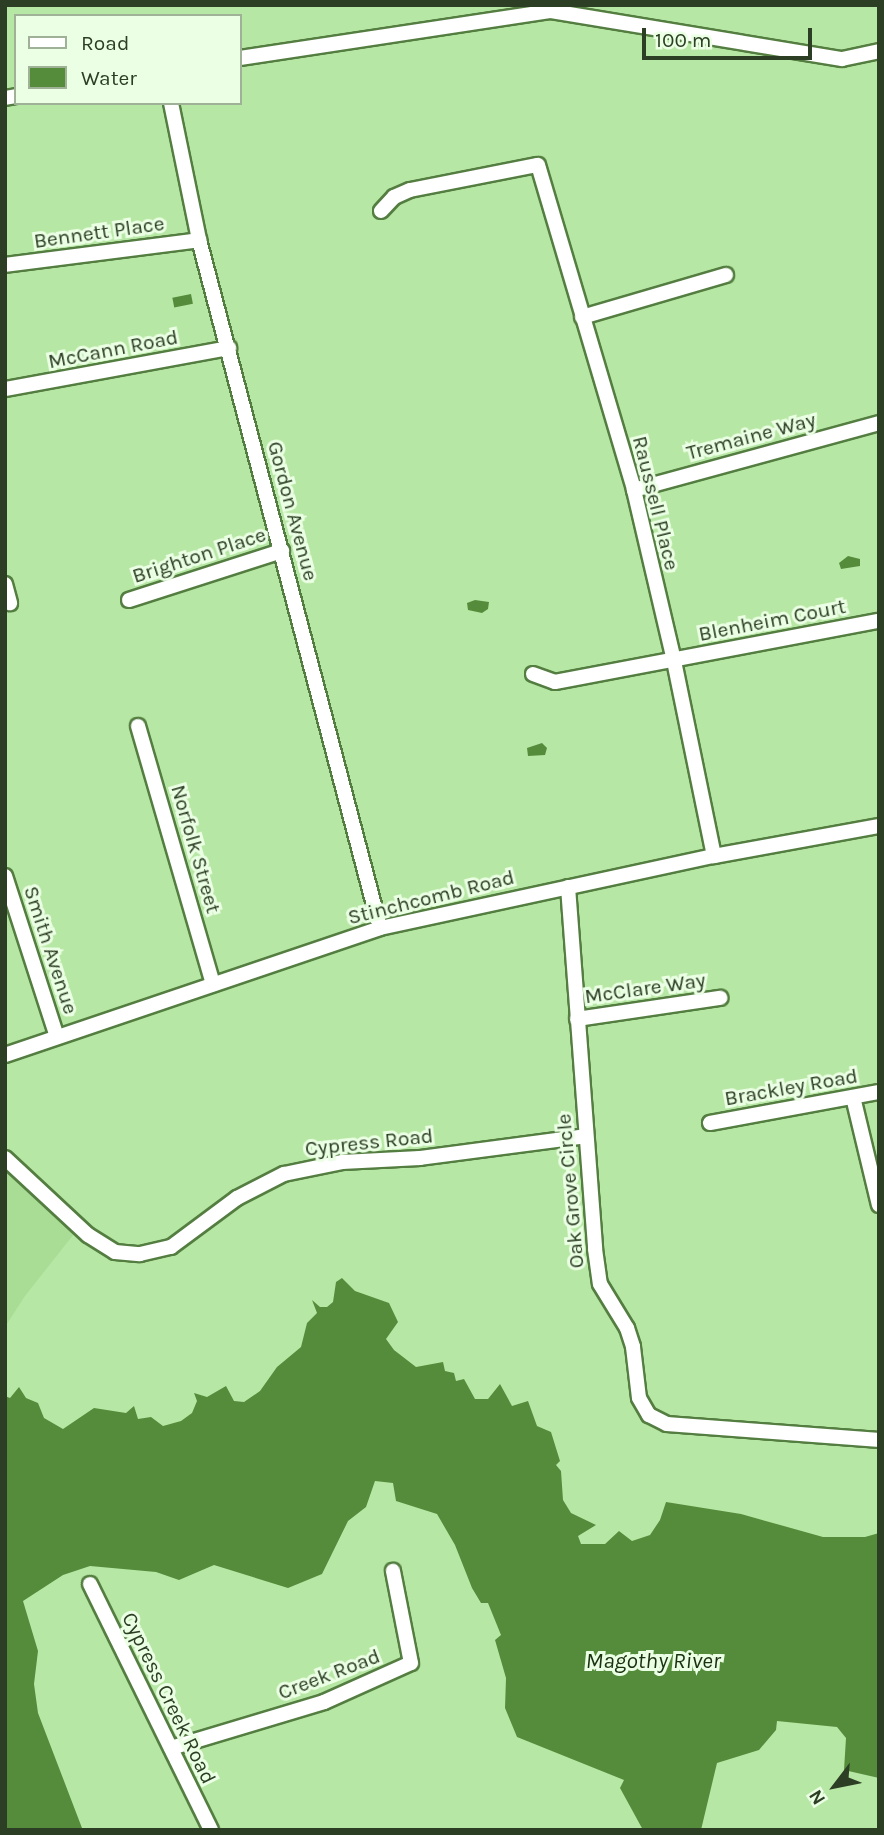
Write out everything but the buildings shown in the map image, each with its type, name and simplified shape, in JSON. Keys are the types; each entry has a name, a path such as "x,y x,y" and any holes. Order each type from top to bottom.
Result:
{"street":[{"path":"242,58 551,11 842,60 879,51"},
{"name":"Gordon Avenue","path":"171,105 199,240 380,928"},
{"name":"Raussell Place","path":"382,211 394,197 410,190 538,165 634,490 674,661 714,856"},
{"name":"Bennett Place","path":"5,265 199,240"},
{"path":"582,317 726,275"},
{"name":"McCann Road","path":"5,389 229,348"},
{"name":"Tremaine Way","path":"634,490 879,423"},
{"name":"Brighton Place","path":"129,600 282,551"},
{"path":"5,584 10,603"},
{"name":"Blenheim Court","path":"533,674 555,682 879,621"},
{"name":"Norfolk Street","path":"138,726 214,984"},
{"name":"Stinchcomb Road","path":"5,1055 380,928 714,856 879,826"},
{"name":"Smith Avenue","path":"5,876 57,1037"},
{"name":"Oak Grove Circle","path":"568,887 600,1284 627,1328 637,1368 639,1398 649,1415 667,1423 879,1440"},
{"name":"McClare Way","path":"577,1019 720,998"},
{"name":"Brackley Road","path":"710,1123 879,1092"},
{"path":"853,1097 879,1205"},
{"name":"Cypress Road","path":"5,1158 88,1235 115,1252 140,1254 171,1247 237,1198 284,1174 342,1162 420,1158 586,1136"},
{"name":"Creek Road","path":"171,1748 324,1702 411,1663 393,1571"},
{"name":"Cypress Creek Road","path":"90,1584 211,1830"}],"shaded area":[{"path":"5,1165 74,1234 25,1296 5,1327"}],"water":[{"path":"191,294 193,304 174,307 172,298"},
{"path":"848,556 860,559 860,566 841,569 839,563"},
{"path":"475,600 489,602 488,609 482,613 468,610 467,603"},
{"path":"542,743 547,748 545,755 528,756 527,748"},
{"name":"Magothy River","path":"342,1278 355,1291 389,1303 398,1322 386,1339 394,1350 416,1367 443,1362 445,1371 454,1373 456,1381 464,1379 475,1399 488,1399 500,1384 512,1406 528,1401 537,1426 551,1432 560,1461 556,1465 561,1471 563,1500 571,1513 596,1525 578,1536 581,1544 605,1544 619,1531 632,1541 650,1535 660,1520 666,1502 741,1514 823,1537 865,1537 879,1533 879,1778 844,1770 846,1738 837,1727 777,1721 776,1730 759,1750 717,1763 701,1830 643,1830 620,1788 624,1780 517,1737 505,1708 506,1678 495,1640 501,1635 488,1603 481,1603 472,1588 455,1545 437,1514 396,1501 393,1483 375,1481 366,1507 348,1521 322,1574 288,1588 214,1565 179,1580 156,1572 90,1566 63,1575 23,1601 38,1651 34,1684 38,1713 82,1828 5,1830 5,1396 10,1398 19,1387 26,1398 38,1403 44,1418 63,1429 94,1408 126,1413 134,1406 138,1419 151,1417 163,1426 181,1421 192,1413 197,1401 194,1393 207,1397 226,1386 234,1401 244,1402 260,1391 277,1367 301,1347 307,1323 317,1313 312,1300 320,1307 327,1307 333,1302 336,1282"}]}
